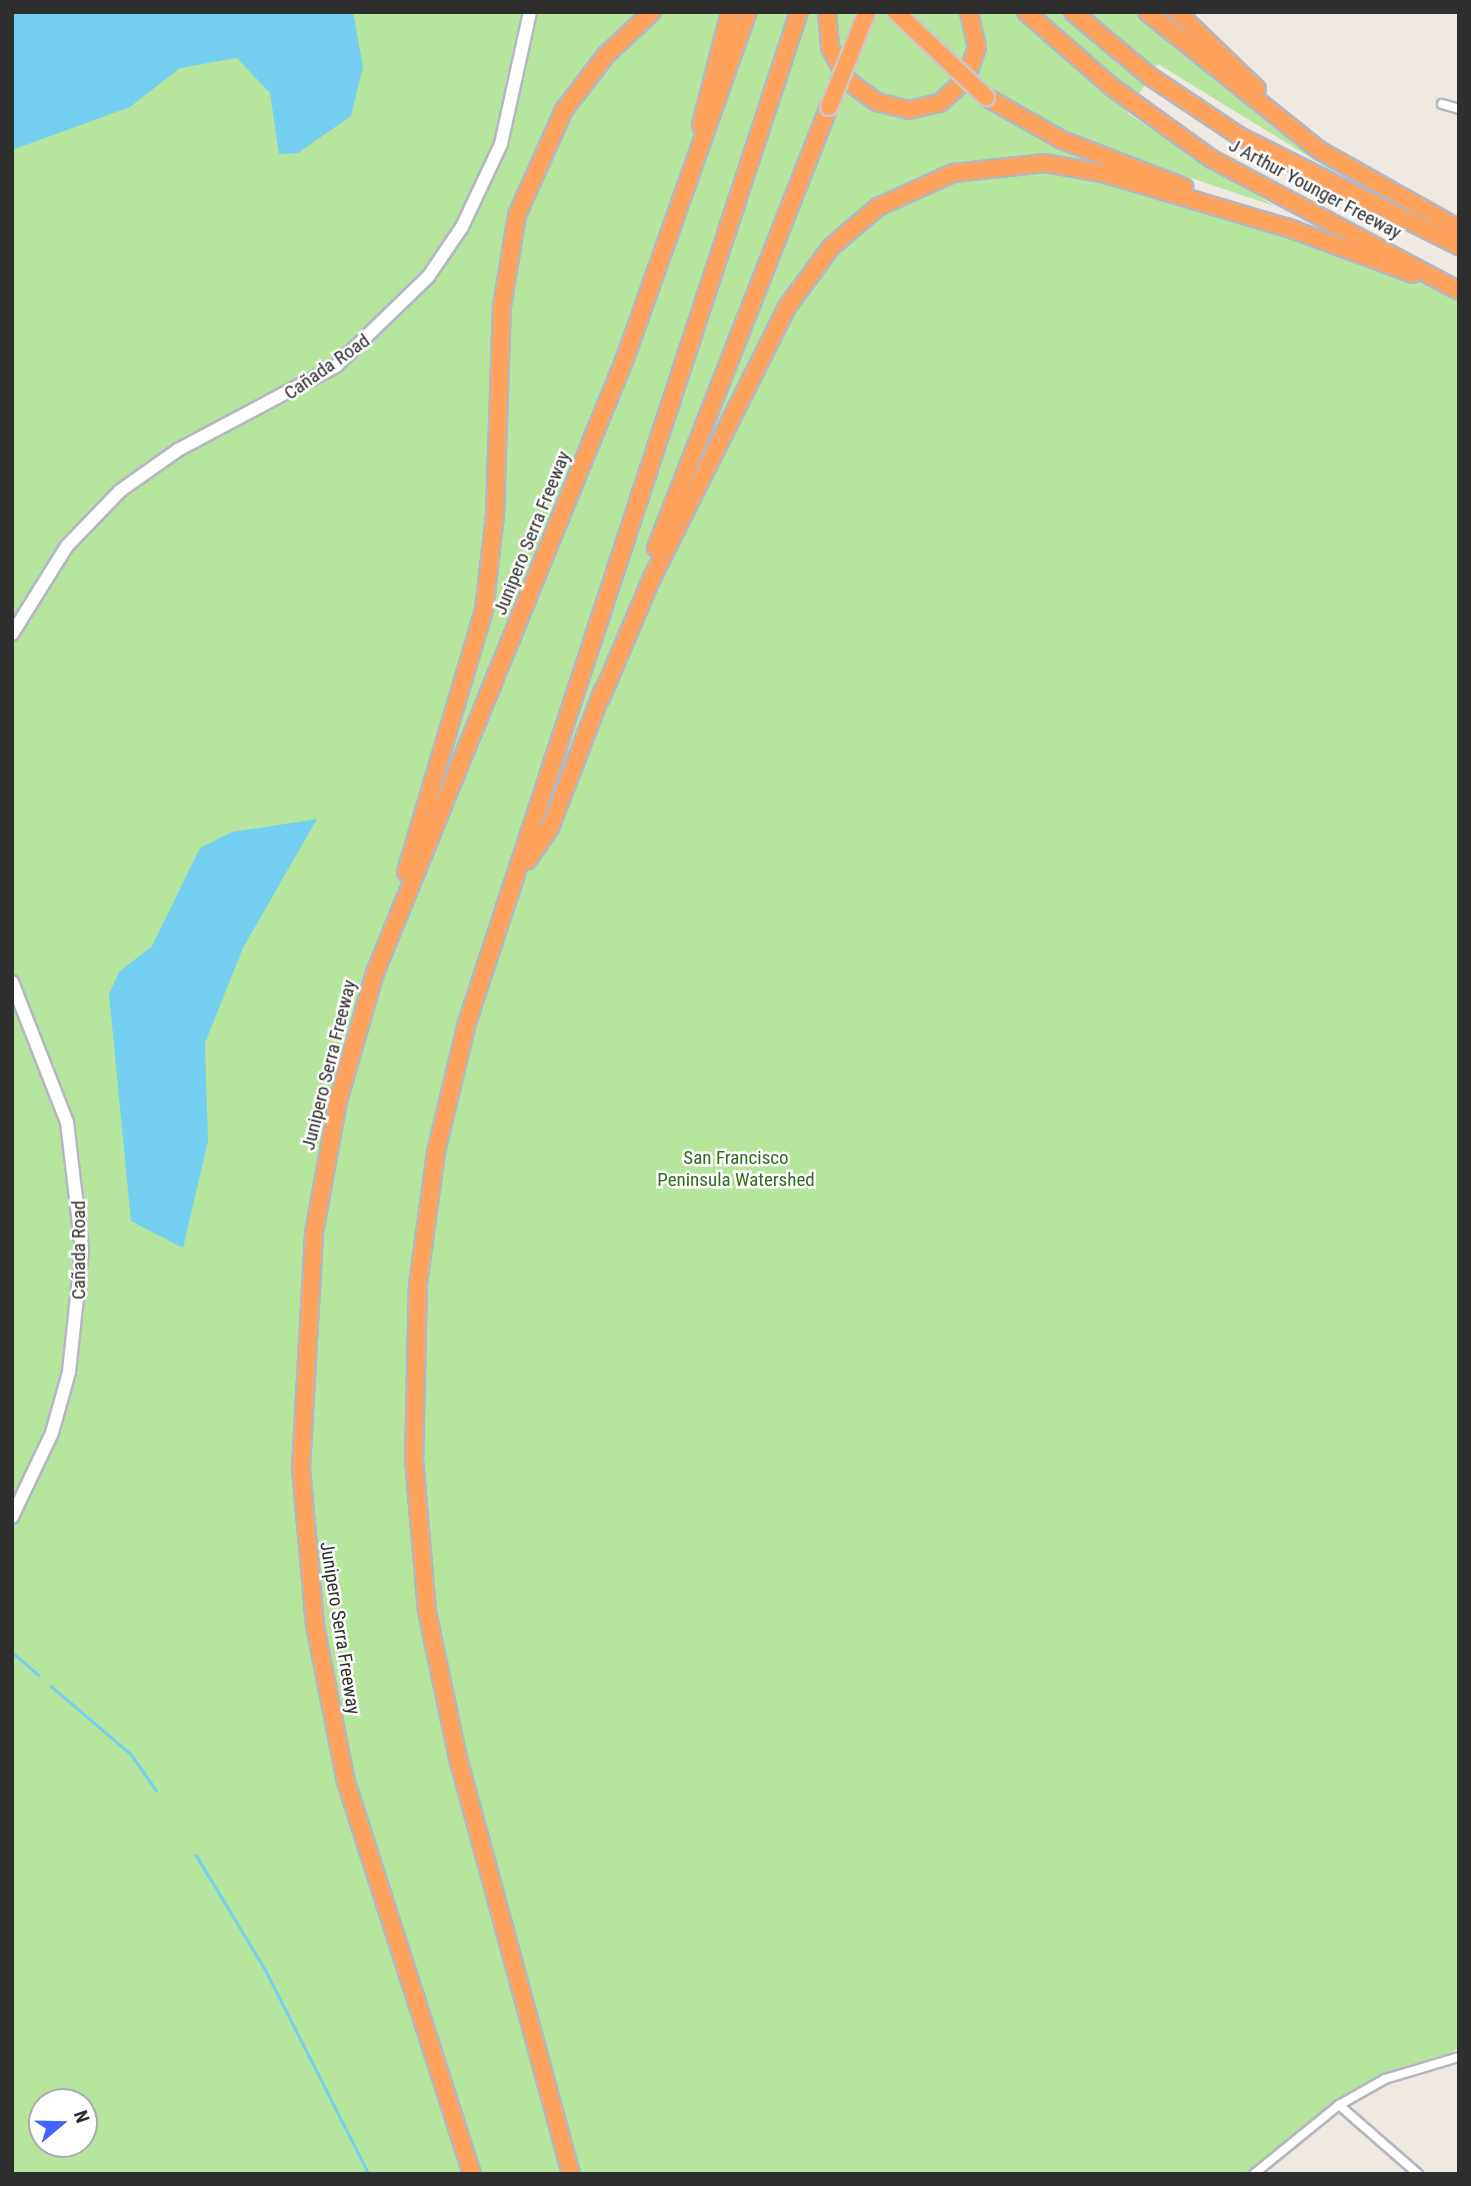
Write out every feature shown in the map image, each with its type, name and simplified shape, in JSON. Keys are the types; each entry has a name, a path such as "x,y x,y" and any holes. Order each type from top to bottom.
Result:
{"highway":[{"path":"390,931 484,611 493,539 502,306 517,215 564,110 607,55 652,12"},
{"path":"688,191 730,12"},
{"name":"Junipero Serra Freeway","path":"472,2174 346,1782 305,1544 301,1383 314,1233 338,1101 390,931 598,428 688,191 748,12"},
{"path":"571,2174 441,1689 414,1460 414,1328 436,1152 467,1023 799,12"},
{"path":"827,12 830,48 848,81 877,102 909,110 940,103 967,79 977,47 970,12"},
{"path":"518,874 550,828 867,12"},
{"path":"896,12 986,97 1062,141 1452,288"},
{"name":"J Arthur Younger Freeway","path":"1026,12 1112,87 1212,159 1452,288"},
{"name":"J Arthur Younger Freeway","path":"1073,12 1148,75 1239,136 1459,246"},
{"path":"1147,12 1319,150 1459,229"},
{"path":"1177,12 1319,150"},
{"path":"601,698 657,568 787,307 831,247 878,207 953,173 1045,163 1091,170 1295,230"}],"main road":[{"name":"Cañada Road","path":"12,634 67,546 120,491 178,450 336,366 428,277 462,227 500,144 530,12"},
{"name":"Cañada Road","path":"12,982 67,1122 82,1250 69,1372 52,1433 12,1517"}],"street":[{"path":"1442,103 1459,109"},
{"path":"1254,2174 1339,2105 1385,2079 1459,2057"},
{"path":"1339,2105 1418,2174"}],"green space":[{"name":"San Francisco Peninsula Watershed","path":"12,12 1190,12 1171,43 1337,174 1158,64 1127,113 1274,206 1105,149 1091,169 1459,291 1459,2047 1436,2064 1385,2079 1339,2105 1254,2174 12,2174"}],"water":[{"path":"12,12 353,12 363,67 351,116 298,153 279,154 270,93 237,58 180,68 130,107 12,150"},
{"path":"317,819 243,948 205,1043 208,1141 183,1248 131,1221 109,994 119,972 152,946 200,848 232,832"}],"waterway":[{"path":"12,1652 38,1675"},
{"path":"51,1686 131,1754 156,1790"},
{"path":"196,1855 265,1969 369,2174"}]}
